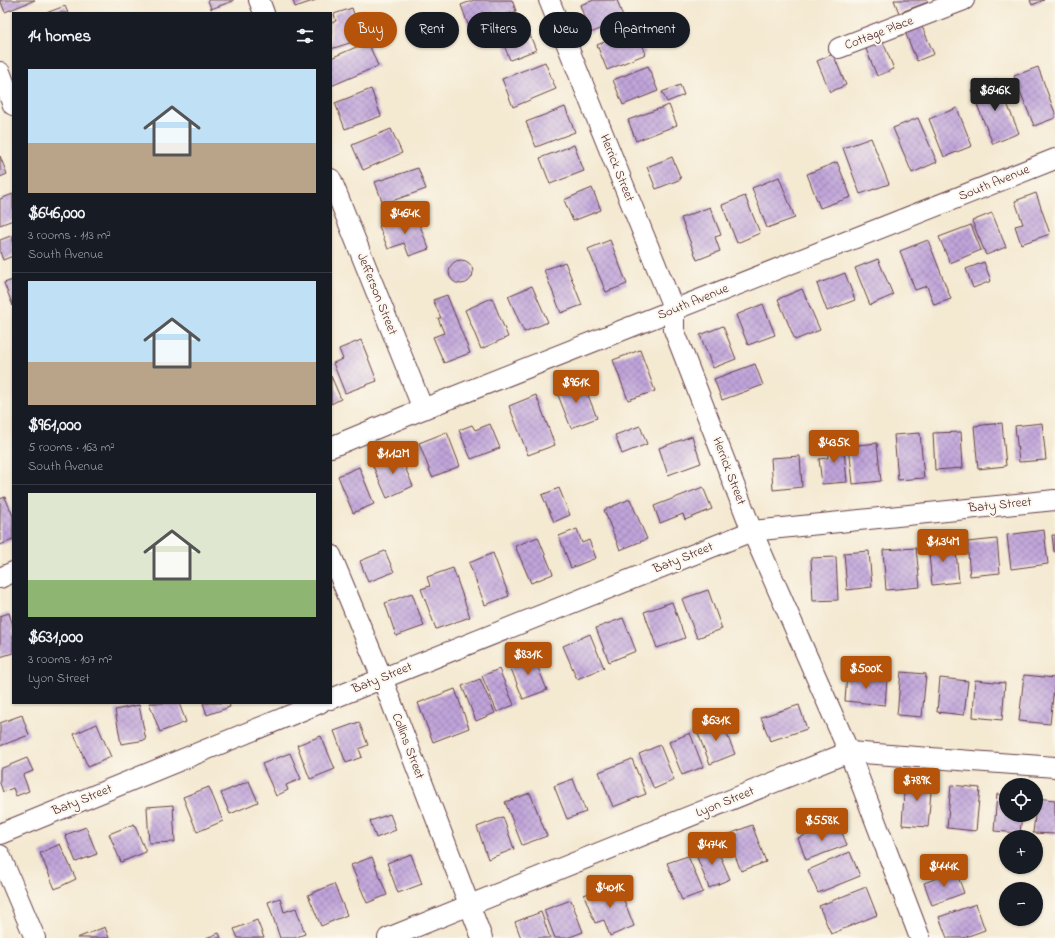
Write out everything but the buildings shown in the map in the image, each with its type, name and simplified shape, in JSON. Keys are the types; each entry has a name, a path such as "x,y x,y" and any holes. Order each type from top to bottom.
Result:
{"street":[{"path":"259,0 264,12"},
{"name":"Herrick Street","path":"549,0 674,310 674,330 752,531 849,752 920,938"},
{"name":"Cottage Place","path":"839,48 964,0"},
{"path":"0,72 12,102"},
{"name":"South Avenue","path":"332,447 1055,159"},
{"name":"Jefferson Street","path":"332,181 424,409"},
{"name":"Baty Street","path":"332,699 752,531 1055,500"},
{"name":"Collins Street","path":"332,557 382,678 482,938"},
{"path":"0,578 12,572"},
{"name":"Baty Street","path":"0,834 318,704"},
{"name":"Lyon Street","path":"388,938 849,752 1055,767"},
{"path":"0,855 35,938"}]}
